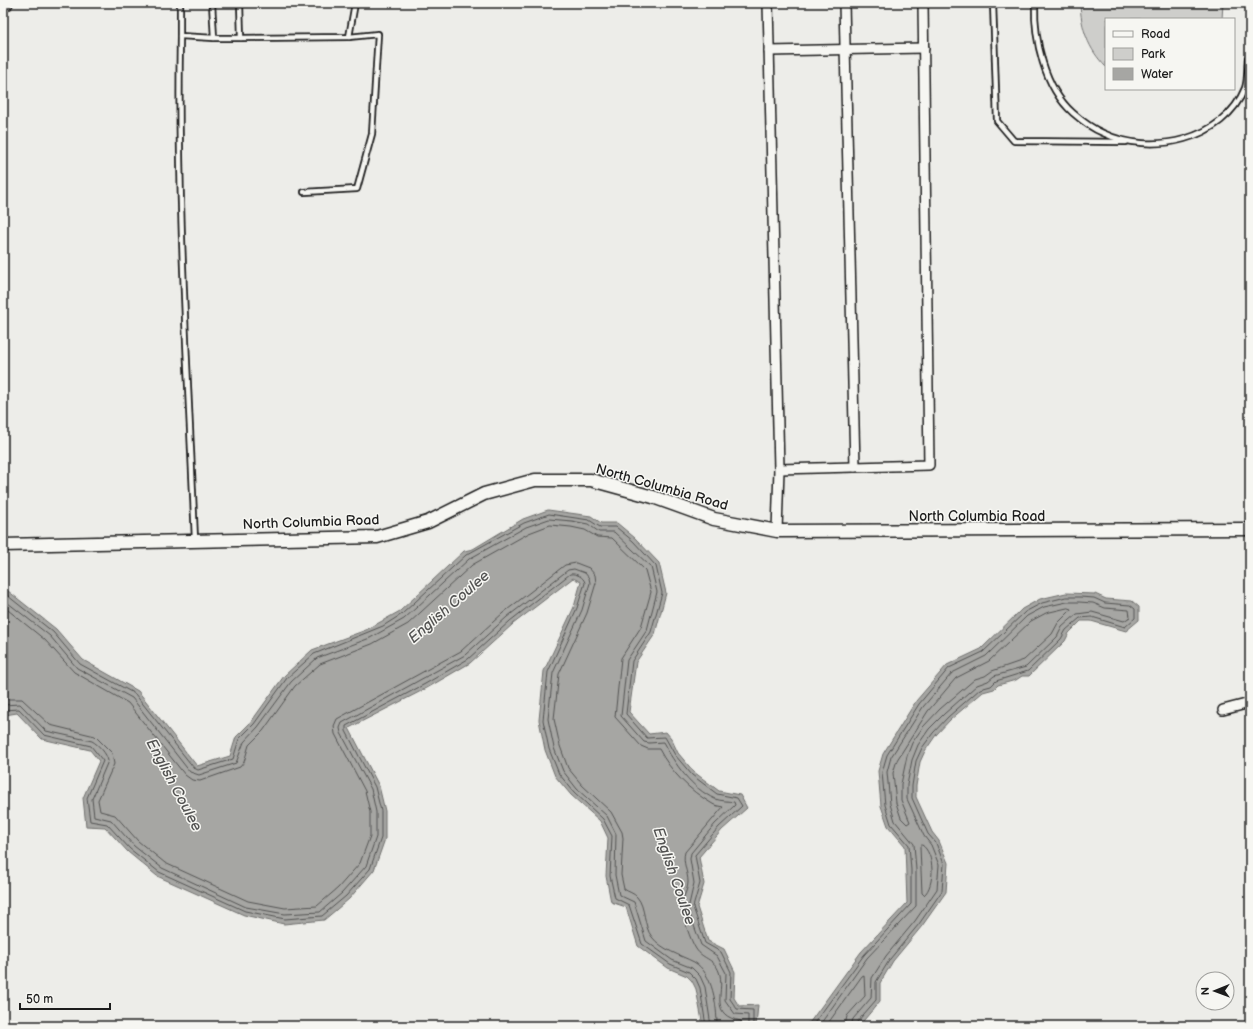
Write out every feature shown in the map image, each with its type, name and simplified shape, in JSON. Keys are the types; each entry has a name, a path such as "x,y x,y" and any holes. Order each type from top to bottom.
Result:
{"street":[{"path":"768,3 779,469 777,531"},
{"path":"844,3 855,467"},
{"path":"779,469 929,465 923,3"},
{"path":"769,52 924,48"},
{"name":"North Columbia Road","path":"3,545 377,537 428,522 484,494 535,480 590,480 653,498 714,519 777,531 1250,529"},
{"path":"1223,710 1250,702"}],"lane":[{"path":"180,3 179,111 182,249 195,541"},
{"path":"212,3 214,38"},
{"path":"240,3 241,38"},
{"path":"349,37 355,3"},
{"path":"993,3 997,121 1014,141 1134,142 1181,140 1210,129 1221,121 1234,106 1245,88 1248,58"},
{"path":"1035,3 1036,32 1041,54 1049,77 1059,96 1072,112 1103,133 1134,142"},
{"path":"180,36 214,38 349,37 378,34 372,134 357,189 304,192"}],"green space":[{"path":"1080,3 1223,3 1222,18 1105,18 1105,66 1094,53 1090,45 1084,29"}],"water":[{"name":"English Coulee","path":"548,510 591,516 601,523 617,523 635,538 659,563 666,593 655,634 636,662 629,712 649,734 666,732 671,738 678,753 694,772 719,791 740,795 747,808 722,830 699,857 704,884 697,907 708,941 724,949 735,972 734,998 739,1006 758,1005 756,1026 703,1026 696,989 692,981 687,976 668,968 638,946 626,907 611,902 606,876 608,838 600,821 571,795 555,776 545,750 539,720 544,671 574,607 581,582 573,578 513,624 470,663 427,688 349,728 379,786 385,811 385,839 374,870 349,899 324,920 284,924 244,915 157,876 128,852 105,827 86,826 83,798 99,761 90,750 42,739 17,713 5,715 3,712 3,587 56,629 83,660 138,691 197,766 230,756 236,737 251,722 284,676 312,650 366,630 400,611 464,551 473,549 523,519"},
{"path":"1066,593 1095,594 1106,599 1132,601 1139,607 1139,620 1126,631 1091,621 1081,621 1069,633 1065,641 1029,676 1022,676 1016,680 998,685 994,689 983,692 950,720 936,735 925,751 920,762 916,786 916,797 932,832 939,841 948,863 946,892 922,926 893,961 880,983 880,1001 859,1026 801,1026 810,1022 861,952 907,903 905,846 888,826 881,806 878,771 883,754 916,701 947,665 981,649 1022,609 1040,599"}]}
